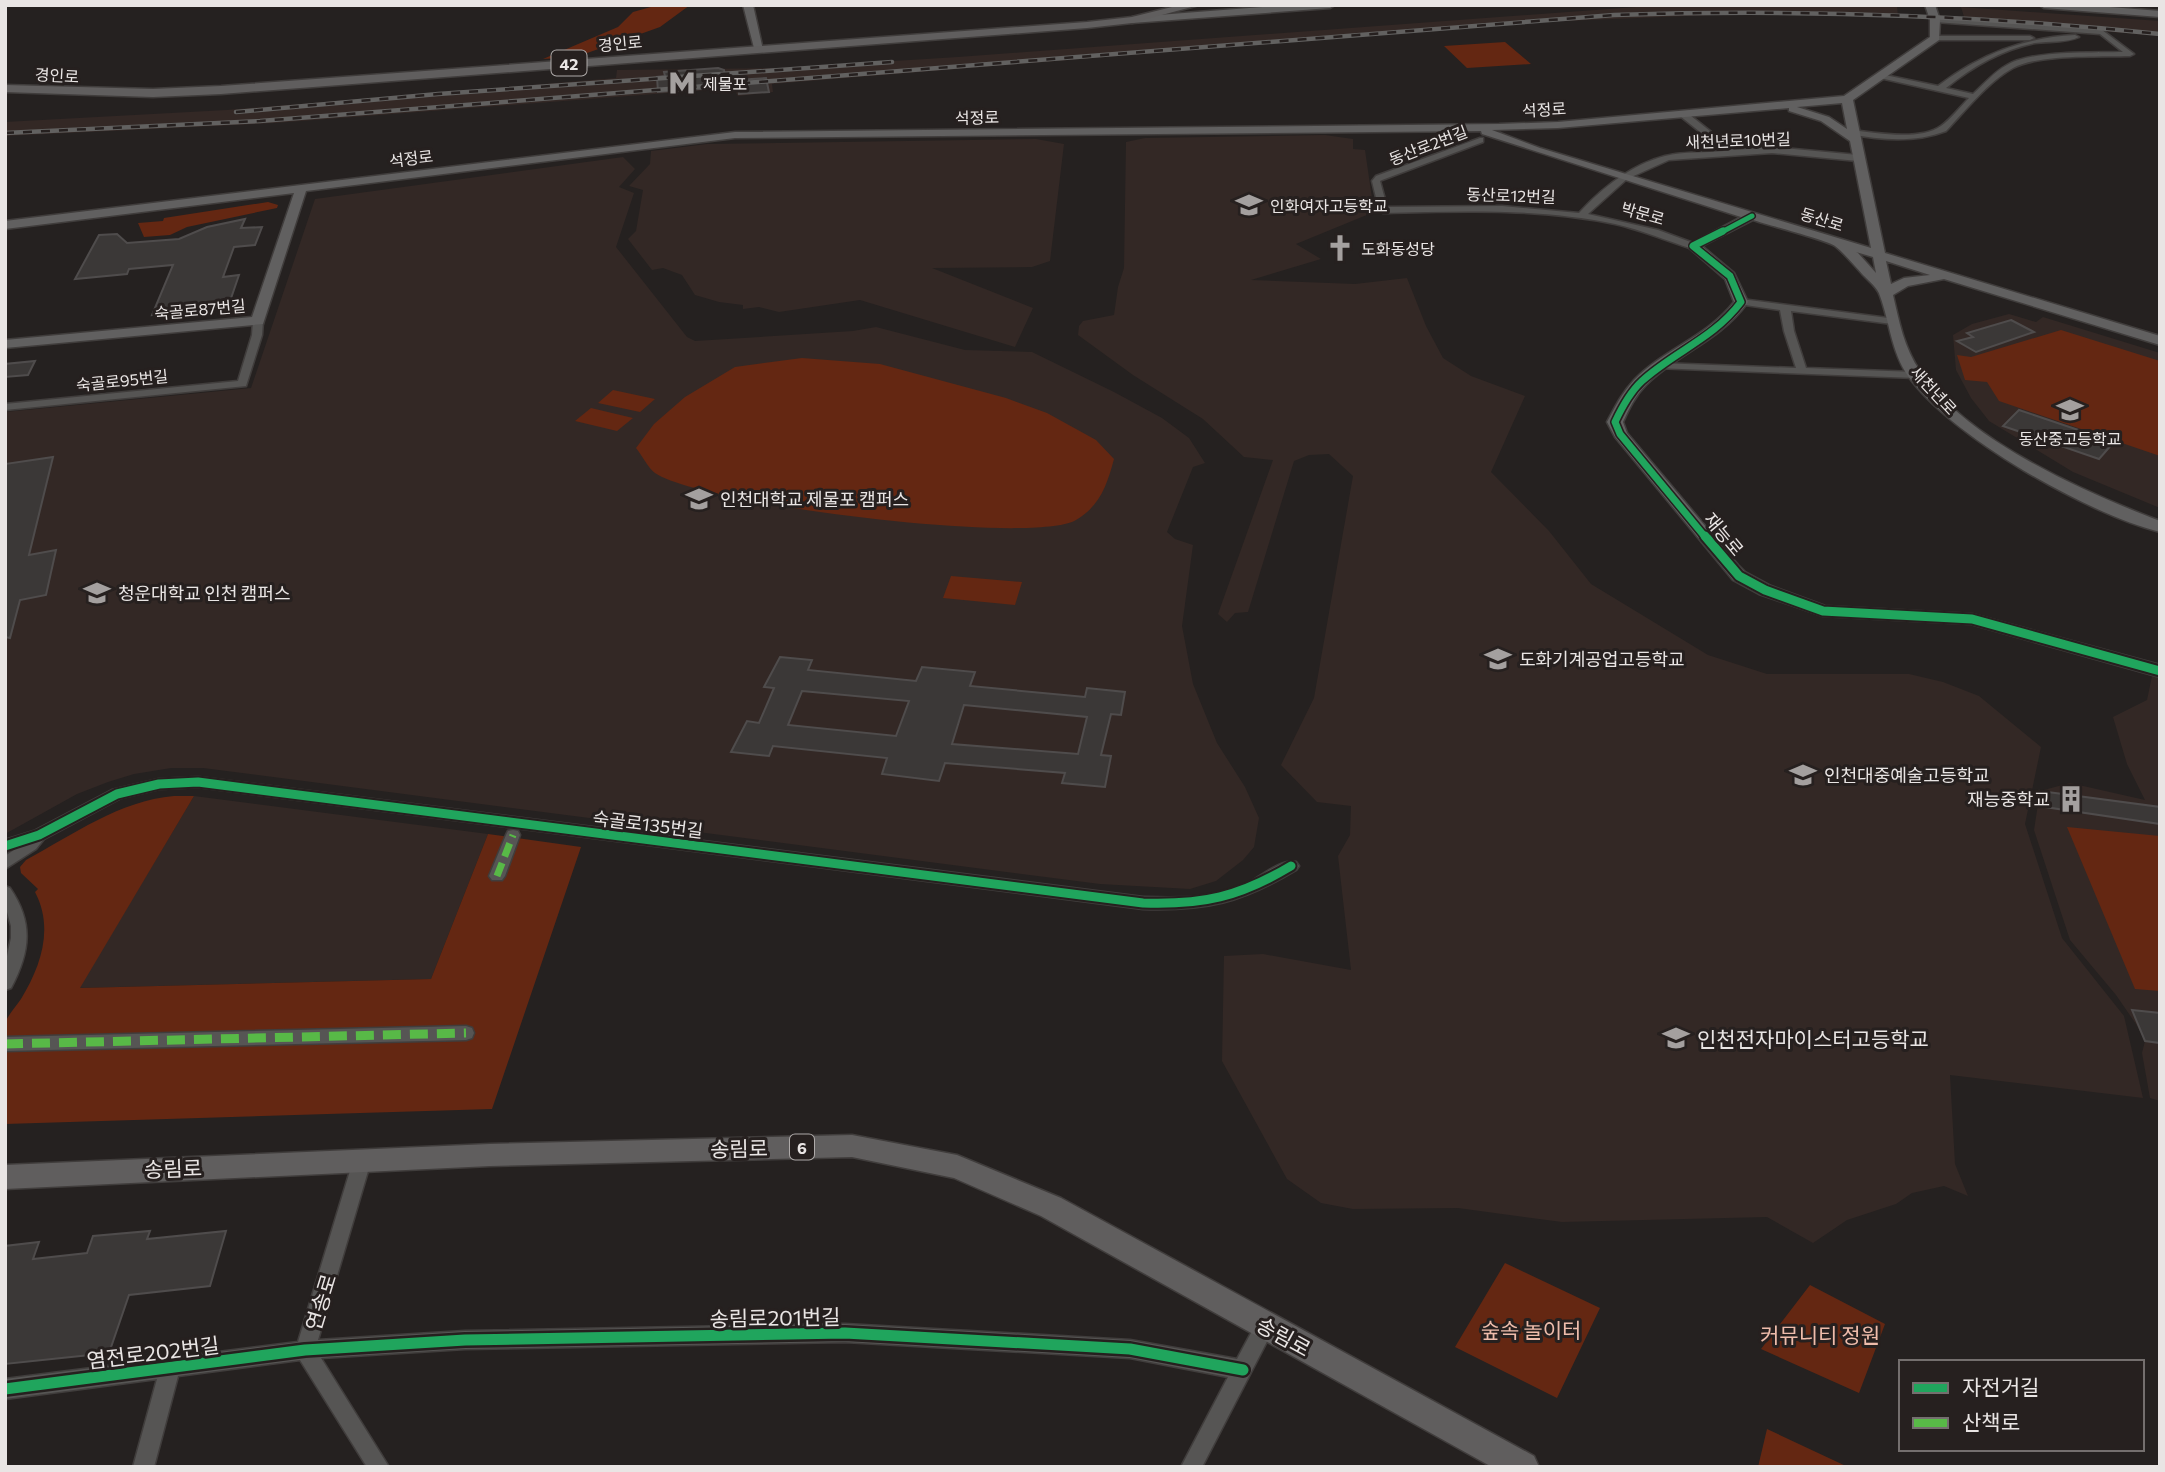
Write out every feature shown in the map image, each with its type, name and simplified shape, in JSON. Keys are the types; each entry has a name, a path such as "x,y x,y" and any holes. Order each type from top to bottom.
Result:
{"main road":[{"path":"748,5 759,48"},
{"name":"경인로","path":"5,88 153,93 221,90 1132,20 1194,5"},
{"path":"1132,20 1330,5"},
{"path":"1930,5 1935,20 1935,38"},
{"path":"2044,5 2160,14"},
{"name":"석정로","path":"5,225 735,135 1558,125 1847,99 1935,38"},
{"name":"새천년로","path":"1847,99 1892,321 1903,355 1916,375 1968,425 2018,460 2071,488 2160,527"},
{"path":"1768,106 1816,115 1853,135"},
{"path":"1384,128 1536,150 1536,139 1558,125"},
{"name":"동산로","path":"1474,127 1536,150 2160,341"},
{"name":"숙골로87번길","path":"5,344 258,321 301,188"},
{"path":"1741,302 1737,288 1727,273 1693,246 1752,216"},
{"path":"1829,240 1861,238 1874,231 1902,252 1948,276"},
{"path":"1829,240 1853,256 1887,293 1896,285 1911,280 1948,276"},
{"name":"재능로","path":"1741,302 1729,321 1659,366 1630,392 1618,413 1616,426 1740,576 1779,597 1823,611 1972,619 2160,671"},
{"name":"송림로","path":"5,1177 490,1155 852,1146 957,1167 1051,1207 1523,1467"}],"street":[{"path":"1853,135 1919,136 1935,133 1943,129 1974,97 2012,65 2049,57 2130,54 2104,34 2027,25 1935,20"},
{"path":"1935,38 2104,34"},
{"path":"1940,89 1976,61 2018,46 2059,37"},
{"path":"1883,76 1974,97"},
{"path":"1683,114 1732,153"},
{"name":"동산로2번길","path":"1383,211 1376,181 1379,178 1480,140"},
{"name":"새천년로10번길","path":"1624,177 1667,158 1782,150 1858,158"},
{"path":"1583,214 1624,177"},
{"name":"동산로12번길","path":"1383,211 1490,209 1583,214"},
{"name":"박문로","path":"1583,214 1646,229 1693,246"},
{"path":"1741,302 1892,321"},
{"path":"1785,308 1788,331 1802,371"},
{"name":"숙골로95번길","path":"5,407 242,384 257,335 258,321"},
{"path":"1659,366 1916,375"},
{"name":"숙골로135번길","path":"5,846 39,835 117,794 159,784 198,782 1143,902 1217,901 1249,891 1291,866"},
{"name":"숙골로135번길","path":"5,864 31,845 39,835"},
{"path":"497,876 513,835"},
{"path":"5,892 16,910 20,937 14,964 5,984"},
{"path":"5,1044 466,1033"},
{"name":"연송로","path":"362,1161 305,1350 379,1467"},
{"path":"1191,1467 1265,1326"},
{"name":"송림로201번길","path":"305,1350 465,1340 845,1333 1130,1349 1242,1370"},
{"name":"염전로202번길","path":"5,1389 305,1350"},
{"path":"143,1467 170,1367"}],"shaded area":[{"path":"1663,5 1897,5 1898,17 1762,13 1538,22 772,84 773,92 738,96 733,88 275,123 5,136 5,122 227,110 616,78 617,70 781,68"},
{"path":"1961,7 2160,21 2160,36 1965,20"},
{"path":"1325,135 1353,139 1353,149 1365,150 1374,212 1296,244 1321,259 1251,280 1355,284 1407,278 1426,326 1443,358 1471,376 1525,396 1491,472 1549,531 1591,584 1708,655 1767,674 1909,674 1943,682 1979,696 2041,747 2025,824 2062,938 2124,1016 2143,1098 1950,1075 1955,1164 1968,1196 1944,1186 1912,1193 1896,1204 1847,1220 1813,1243 1767,1217 1562,1222 1458,1208 1353,1209 1321,1203 1287,1179 1222,1061 1224,956 1263,954 1351,970 1338,856 1350,835 1351,806 1317,802 1281,765 1314,698 1353,476 1329,454 1309,455 1294,461 1248,612 1235,613 1227,622 1218,614 1273,460 1244,457 1203,419 1133,375 1078,335 1083,321 1114,315 1124,268 1126,142 1145,138"},
{"path":"1036,139 1064,144 1050,261 1032,267 932,268 1033,308 1015,347 860,300 779,312 759,307 743,309 743,305 695,295 682,275 663,268 652,270 628,239 636,231 643,190 629,186 650,164 651,151 707,144"},
{"name":"인천대학교 제물포 캠퍼스","path":"623,157 635,169 619,187 634,193 616,247 687,337 695,341 853,331 876,327 965,350 1032,352 1162,418 1189,438 1205,463 1193,467 1167,532 1175,539 1193,545 1182,626 1193,684 1217,743 1245,787 1259,818 1254,847 1243,860 1216,881 1190,889 1100,884 203,768 171,768 134,774 108,782 77,794 5,834 5,412 251,388 315,199"},
{"name":"동산중고등학교","path":"2009,314 2036,322 2043,317 2160,353 2160,508 2073,472 1989,421 1971,398 1956,370 1953,335 1972,324"},
{"path":"2152,676 2160,678 2160,1101 2150,1098 2142,1053 2145,1041 2136,1024 2116,995 2070,940 2034,830 2040,791 2070,783 2145,800 2127,764 2113,717 2147,700"},
{"path":"194,796 488,834 431,979 79,988"}],"green space":[{"path":"658,5 690,5 660,27 576,57 543,59 618,27 633,12"},
{"path":"1505,42 1531,64 1467,68 1444,46"},
{"path":"268,202 278,205 277,208 187,227 170,235 144,237 138,223 163,221 164,218"},
{"path":"2061,330 2160,361 2160,456 1999,401 1987,382 1965,380 1957,355 1971,357"},
{"path":"802,358 880,364 1006,398 1047,413 1096,440 1114,459 1105,486 1097,501 1076,520 1047,527 935,525 796,508 684,485 655,473 636,448 654,424 685,397 735,367"},
{"path":"613,390 655,399 640,412 598,403"},
{"path":"591,408 633,418 617,431 575,421"},
{"path":"951,576 1022,582 1015,605 943,598"},
{"path":"174,796 194,796 80,988 431,979 488,834 581,847 492,1109 5,1124 3,1055 6,1021 34,973 43,947 44,933 44,919 35,892 38,889 21,873 20,867 26,860 116,812 134,804"},
{"path":"2067,827 2160,836 2160,991 2135,989"},
{"name":"숲속 놀이터","path":"1505,1263 1600,1308 1557,1398 1455,1347"},
{"name":"커뮤니티 정원","path":"1810,1285 1885,1324 1859,1393 1761,1349"},
{"path":"1767,1429 1848,1467 1758,1467"}],"building":[{"path":"718,68 724,70 727,87 658,92 657,77 665,76 664,72"},
{"path":"766,78 769,92 739,94 737,80"},
{"path":"245,219 241,228 262,227 255,245 234,247 223,277 239,275 228,307 152,315 173,265 129,269 127,274 75,279 99,235 117,234 127,243 179,239 207,227"},
{"path":"2011,320 2034,332 1976,352 1957,341 1973,337 1967,333"},
{"path":"35,361 28,375 5,377 5,364"},
{"path":"2019,410 2114,442 2099,459 2003,426"},
{"path":"53,457 29,555 56,550 46,595 20,600 10,638 5,637 5,464"},
{"path":"780,657 812,660 808,670 916,681 922,667 975,672 970,686 1085,697 1087,688 1125,692 1121,715 1111,714 1101,755 1111,756 1105,787 1062,783 1065,773 945,763 939,781 882,774 887,758 773,746 769,756 731,752 747,721 759,723 774,688 764,687","holes":["802,691 909,701 896,736 788,725","964,705 1087,717 1078,754 952,744"]},
{"name":"재능중학교","path":"2040,791 2160,807 2160,824 2045,807"},
{"path":"2132,1010 2160,1013 2160,1043 2145,1041"},
{"path":"150,1231 147,1239 226,1231 210,1286 129,1295 109,1353 5,1364 5,1246 39,1242 33,1259 87,1253 93,1236"}],"railway":[{"path":"5,133 260,121 1614,15 1887,15 2024,22 2160,34"},
{"path":"236,112 438,94 892,62"}],"marked path":[{"path":"497,876 513,835"},
{"path":"5,1044 466,1033"}],"cycle path":[{"path":"1752,216 1693,246 1730,276 1741,302 1728,319 1712,333 1640,382 1626,400 1615,422 1620,434 1732,569 1739,576 1765,590 1823,611 1972,619 2160,671"},
{"path":"5,846 39,835 117,794 159,784 198,782 1143,903 1186,903 1221,899 1254,887 1291,866"},
{"path":"5,1389 305,1350 465,1340 845,1333 1130,1349 1243,1370"}],"place":[{"name":"제물포","path":"682,83"},
{"name":"인화여자고등학교","path":"1249,205"},
{"name":"도화동성당","path":"1340,248"},
{"name":"동산중고등학교","path":"2070,410"},
{"name":"인천대학교 제물포 캠퍼스","path":"699,499"},
{"name":"청운대학교 인천 캠퍼스","path":"97,593"},
{"name":"도화기계공업고등학교","path":"1498,659"},
{"name":"인천대중예술고등학교","path":"1803,775"},
{"name":"재능중학교","path":"2071,799"},
{"name":"인천전자마이스터고등학교","path":"1676,1038"}]}
